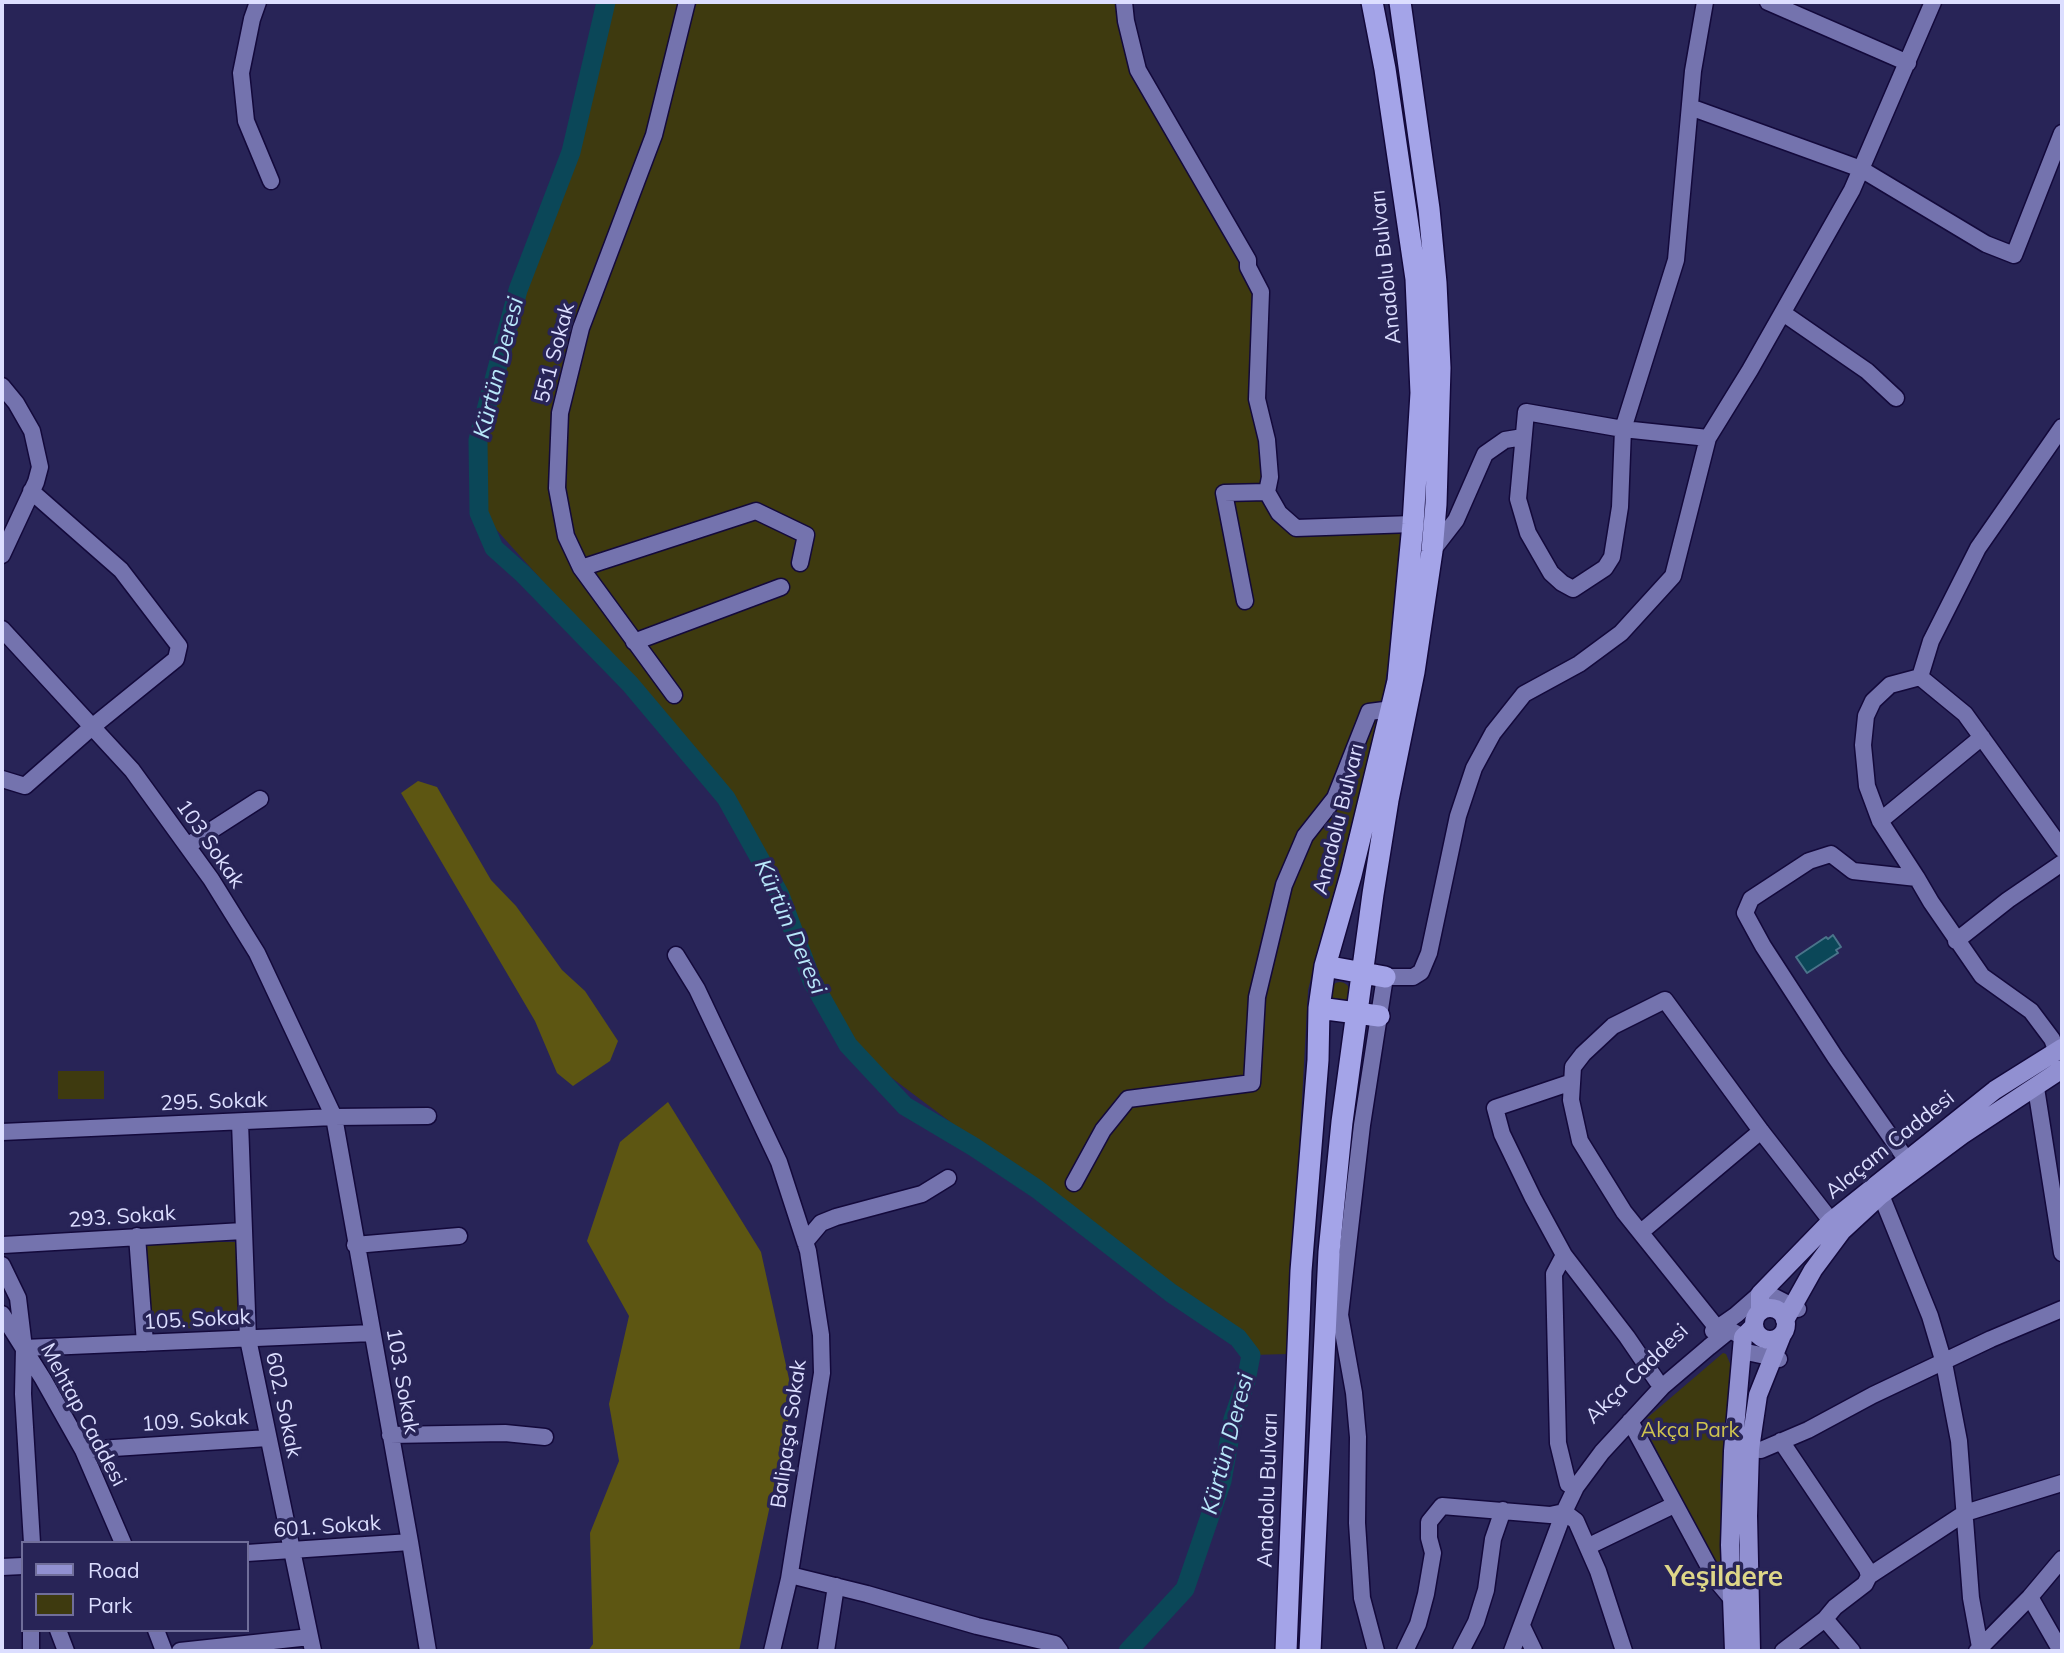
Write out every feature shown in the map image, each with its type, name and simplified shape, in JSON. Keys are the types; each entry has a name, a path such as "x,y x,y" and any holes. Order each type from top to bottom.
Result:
{"highway":[{"name":"Anadolu Bulvarı","path":"1286,1651 1301,1271 1318,1060 1319,1008 1325,966 1392,709 1407,605 1421,393 1416,279 1385,69 1372,2"},
{"name":"Anadolu Bulvarı","path":"1310,1651 1329,1252 1342,1122 1373,894 1388,800 1414,672 1432,551 1436,504 1440,382 1436,283 1429,209 1400,2"},
{"path":"1325,966 1385,977"},
{"path":"1319,1008 1379,1016"}],"main road":[{"name":"Alaçam Caddesi","path":"1753,1319 1831,1222 1994,1090 2061,1056"},
{"name":"Alaçam Caddesi","path":"1751,1651 1748,1529 1750,1449 1758,1395 1776,1358 1790,1317 1814,1270 1842,1231 1881,1195 1962,1135 2036,1088 2061,1056"},
{"path":"1734,1651 1730,1545 1732,1464 1753,1319 1764,1309 1775,1309 1790,1317 1773,1340 1763,1339 1753,1319"}],"street":[{"path":"258,2 251,19 241,73 246,121 271,181"},
{"name":"551 Sokak","path":"674,695 581,569 566,536 557,488 559,413 581,328 654,135 687,2"},
{"path":"1124,2 1138,70 1248,260 1248,267 1261,292 1257,399 1267,440 1270,477 1267,492 1279,513 1296,528 1413,524"},
{"path":"1705,2 1690,107 1676,260 1623,429 1620,507 1612,557 1605,568 1573,589 1551,573 1528,533 1518,499 1526,412 1623,429 1709,438"},
{"path":"1768,2 1908,63"},
{"path":"1377,1651 1362,1598 1357,1523 1358,1437 1354,1393 1340,1315 1360,1138 1385,977 1413,977 1421,972 1429,953 1458,816 1474,768 1493,733 1524,694 1579,664 1621,633 1673,576 1709,438 1852,190 1933,2"},
{"path":"1690,107 1861,169 1986,244 2014,255 2062,133"},
{"path":"1783,313 1867,371 1896,398"},
{"path":"2,386 32,431 40,467 2,555"},
{"path":"1920,677 1931,641 1978,548 2062,427"},
{"path":"1432,551 1456,520 1485,454 1505,440 1523,438"},
{"path":"2,779 25,786 176,659 179,646 121,569 31,491"},
{"path":"1245,601 1224,493 1267,492"},
{"path":"581,569 756,511 806,535 800,563"},
{"path":"634,642 781,587"},
{"name":"103 Sokak","path":"2,629 132,770 211,879 257,953 334,1117"},
{"path":"1920,677 1965,714 2062,849"},
{"path":"1920,677 1890,685 1883,690 1873,701 1866,716 1863,745 1867,786 1880,821 1956,941 1982,975 2031,1011 2061,1056"},
{"path":"1074,1182 1103,1130 1128,1099 1252,1083 1257,997 1283,885 1305,836 1335,798 1369,712 1392,709"},
{"path":"1880,821 1982,737"},
{"path":"187,846 260,799"},
{"path":"1906,1159 1828,1046 1763,946 1745,913 1751,900 1765,890 1809,861 1831,854 1853,871 1917,878"},
{"path":"1956,941 2008,900 2062,863"},
{"name":"Balipaşa Sokak","path":"676,956 697,989 779,1162 805,1242 821,1335 822,1373 790,1575 772,1651"},
{"path":"1717,1328 1602,1179 1580,1141 1572,1100 1573,1067 1613,1026 1665,1000 1831,1222"},
{"path":"1572,1082 1495,1108 1502,1134 1532,1198 1564,1255 1627,1337 1659,1384"},
{"path":"2036,1088 2062,1253"},
{"name":"295. Sokak","path":"6,1131 334,1117 428,1116"},
{"name":"103. Sokak","path":"334,1117 428,1651"},
{"name":"602. Sokak","path":"240,1122 248,1339 312,1644"},
{"path":"1642,1232 1761,1131"},
{"path":"805,1242 821,1223 922,1194 948,1178"},
{"path":"1881,1195 1930,1316 1944,1363 1959,1441 1971,1598 1978,1649"},
{"name":"293. Sokak","path":"2,1243 243,1231"},
{"path":"137,1236 145,1343"},
{"path":"355,1245 459,1236"},
{"path":"2,1243 2,1266"},
{"path":"1564,1255 1554,1274 1558,1443 1568,1484"},
{"name":"Mehtap Caddesi","path":"2,1266 18,1298 24,1348 83,1450 122,1541"},
{"path":"1750,1449 1761,1450 1808,1430 1873,1395 2062,1309"},
{"path":"2,1314 24,1348 23,1394 32,1541"},
{"name":"Akça Caddesi","path":"1564,1512 1568,1484 1594,1446 1659,1384 1707,1344 1717,1328 1736,1315 1753,1319"},
{"path":"1707,1344 1753,1319 1776,1358"},
{"name":"105. Sokak","path":"24,1348 372,1333"},
{"name":"Akça Caddesi","path":"1512,1651 1564,1512 1583,1478 1602,1452 1630,1422 1659,1384"},
{"path":"1630,1422 1716,1580 1732,1599"},
{"path":"390,1435 505,1433 545,1437"},
{"name":"109. Sokak","path":"83,1450 268,1438"},
{"path":"1781,1441 1860,1558 1869,1576"},
{"path":"1783,1651 1825,1619 1835,1607 1865,1584 1869,1576 1965,1513 2062,1483"},
{"path":"1589,1546 1674,1505"},
{"path":"1405,1651 1418,1624 1426,1594 1433,1553 1429,1522 1442,1506 1550,1515 1564,1512 1576,1521 1589,1546 1624,1651"},
{"path":"1461,1651 1476,1622 1486,1590 1493,1539 1503,1510"},
{"name":"601. Sokak","path":"248,1553 410,1542"},
{"path":"1978,1649 2030,1597 2062,1559"},
{"path":"2,1567 21,1566"},
{"path":"790,1575 976,1626 1055,1644 1060,1651"},
{"path":"826,1651 836,1586"},
{"path":"2030,1597 2061,1651"},
{"path":"1825,1619 1852,1651"},
{"path":"1522,1626 1534,1651"},
{"path":"31,1651 32,1632"},
{"path":"59,1632 66,1651"},
{"path":"157,1632 164,1651"},
{"path":"180,1651 312,1644"}],"green space":[{"path":"606,2 1119,2 1129,69 1257,291 1268,505 1294,531 1409,531 1380,715 1308,990 1288,1354 1251,1355 1238,1338 848,1045 780,895 726,798 672,725 485,517 478,440 571,152"},
{"path":"1336,982 1344,982 1350,992 1344,1002 1336,1002 1330,996 1330,988"},
{"path":"58,1071 104,1071 104,1099 58,1099"},
{"path":"148,1242 238,1242 241,1326 150,1330 143,1248"},
{"name":"Akça Park","path":"1723,1353 1732,1368 1727,1447 1720,1485 1724,1562 1716,1569 1644,1425 1647,1418"}],"shaded area":[{"path":"418,781 437,787 491,880 516,906 562,970 585,991 618,1041 610,1061 573,1086 557,1073 535,1021 401,793"},
{"path":"668,1102 761,1252 793,1397 739,1651 588,1651 593,1644 590,1533 619,1461 609,1404 629,1316 587,1241 620,1142"}],"water":[{"path":"1833,935 1841,947 1836,950 1838,953 1807,973 1796,957"}],"waterway":[{"name":"Kürtün Deresi","path":"606,2 571,152 518,290 478,440 479,513 494,548 523,574 630,684 726,798 780,895 812,981 848,1045 905,1106 1037,1189 1171,1293 1238,1338 1251,1355 1246,1381 1233,1419 1222,1481 1185,1589 1128,1651"}],"district":[{"name":"Yeşildere","path":"1724,1578"}]}
